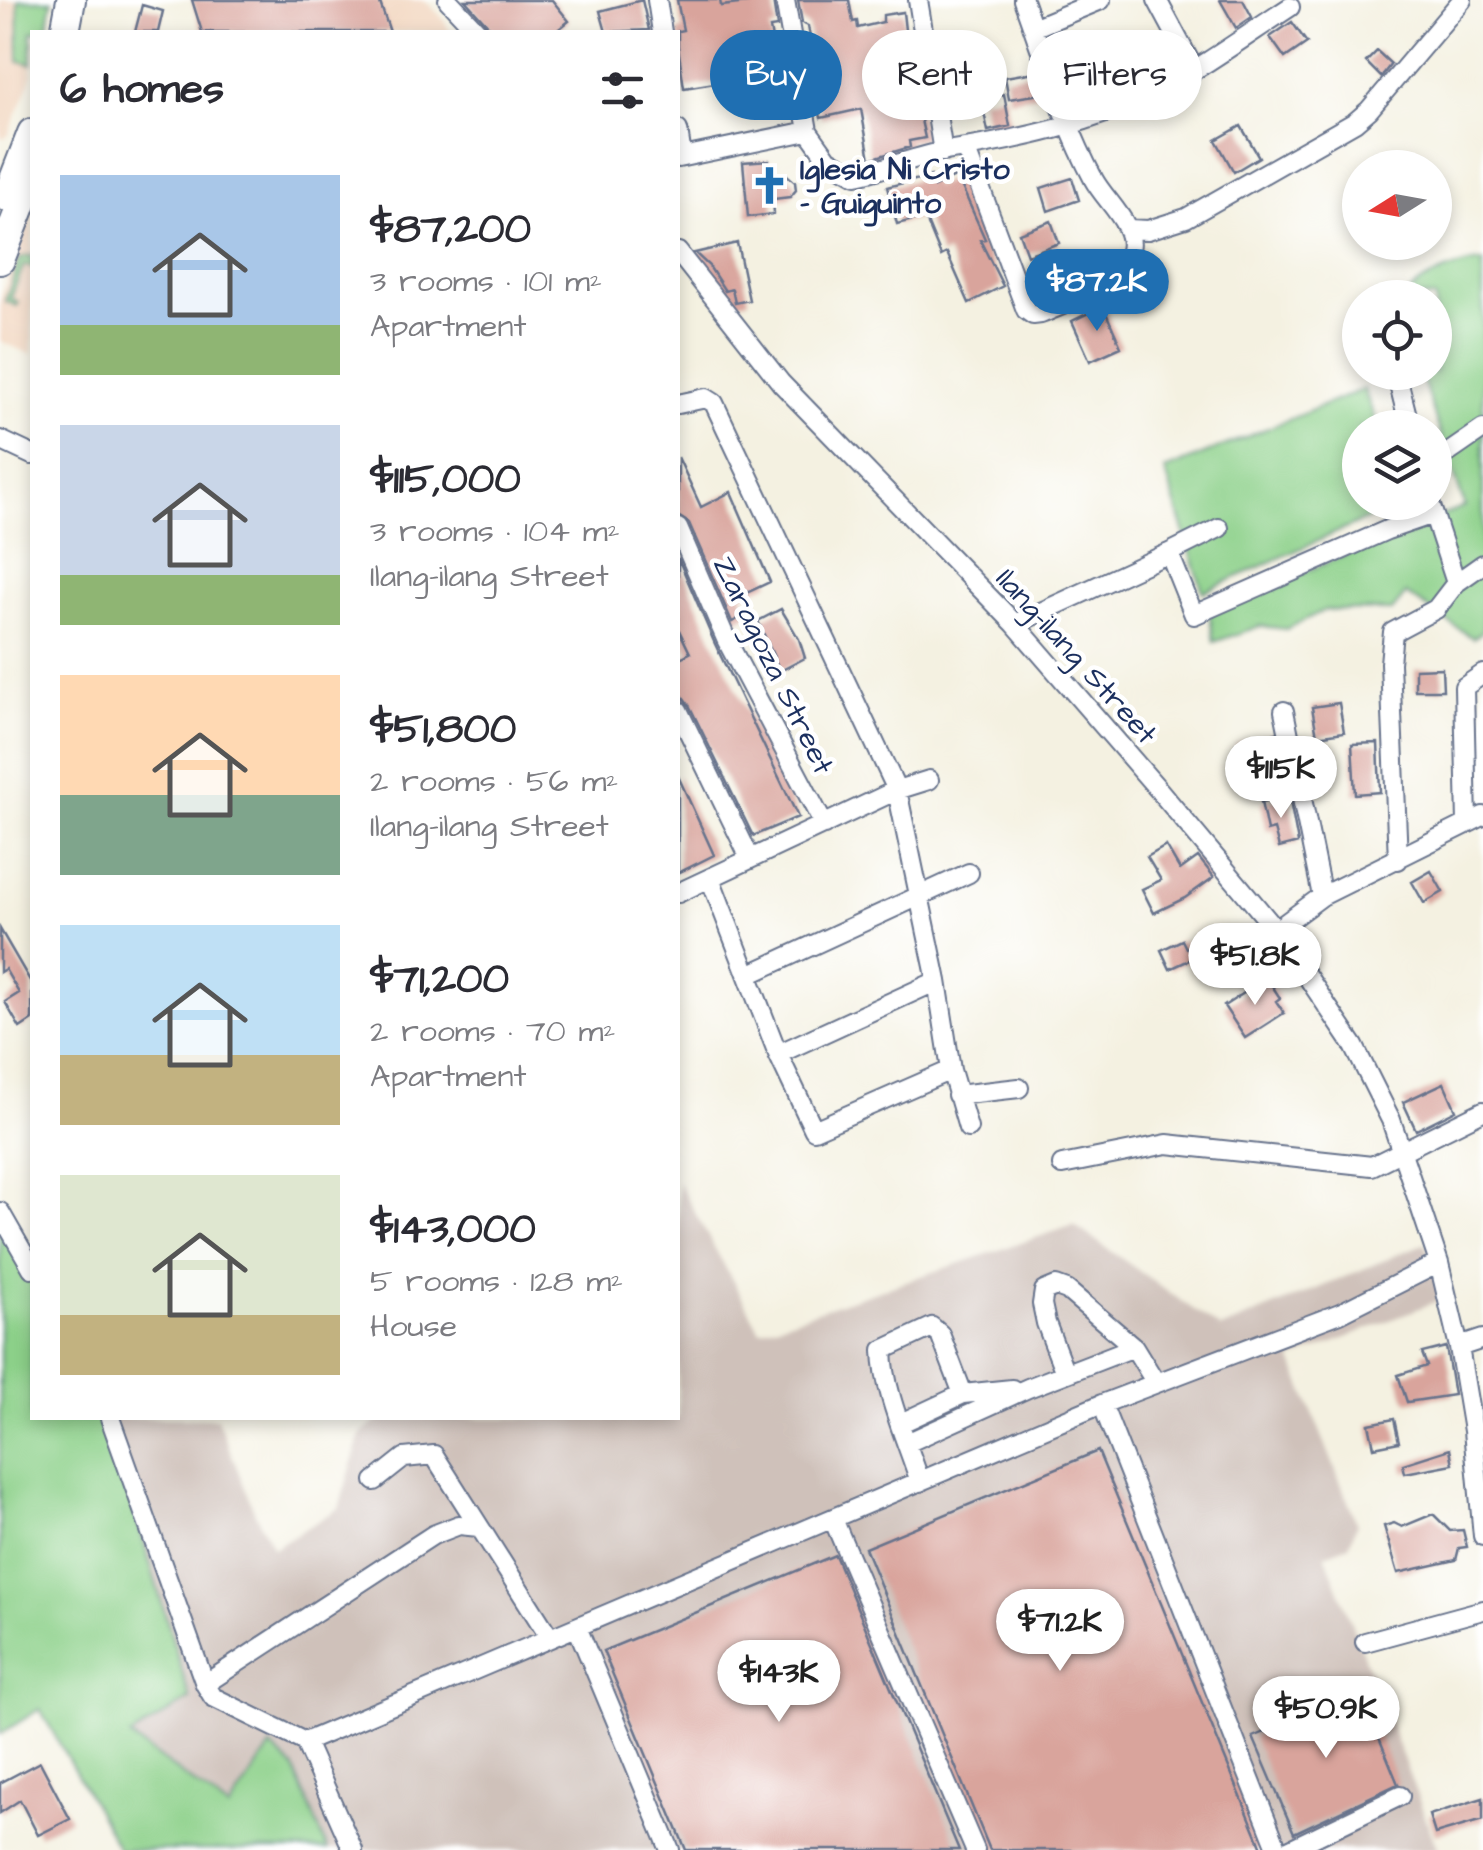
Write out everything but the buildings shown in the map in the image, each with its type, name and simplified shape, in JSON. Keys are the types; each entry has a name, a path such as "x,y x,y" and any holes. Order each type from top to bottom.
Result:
{"highway":[{"path":"65,30 72,0"},
{"path":"82,30 88,0"},
{"path":"0,215 30,138"},
{"path":"0,260 30,183"}],"street":[{"path":"448,0 476,30"},
{"path":"657,0 662,30"},
{"path":"785,0 808,132 828,160 856,175 1085,120"},
{"path":"918,0 944,152"},
{"path":"966,150 1026,310 1032,315 1082,296 1119,270 1130,252 1128,228 1094,181 1022,0"},
{"path":"1033,28 1101,0"},
{"path":"1157,0 1173,30"},
{"path":"1128,228 1148,230 1186,218 1354,122 1369,110 1462,0"},
{"path":"1202,64 1290,7"},
{"path":"680,157 808,132"},
{"name":"Ilang-ilang Street","path":"680,255 781,383 1014,624 1276,930 1354,1046 1391,1120 1440,1263 1473,1431 1483,1536"},
{"path":"680,404 706,398 714,404 898,790 951,1070 968,1128"},
{"path":"1452,450 1483,429"},
{"path":"0,440 30,454"},
{"path":"1169,553 1194,616 1407,520"},
{"path":"1435,520 1456,583"},
{"path":"1014,624 1219,528"},
{"name":"Zaragoza Street","path":"680,533 726,638 824,825"},
{"path":"1398,860 1390,663 1393,632 1436,608 1456,583 1483,564"},
{"path":"1276,930 1322,896 1475,820 1464,688 1483,674"},
{"path":"1284,711 1322,896"},
{"path":"680,714 750,858"},
{"path":"680,892 898,790 929,780"},
{"path":"748,975 969,872"},
{"path":"710,878 778,1054 814,1130 951,1070"},
{"path":"778,1054 937,980"},
{"path":"957,1095 1019,1088"},
{"path":"1062,1165 1167,1144 1372,1166 1483,1111"},
{"path":"0,1212 30,1264"},
{"path":"305,1742 1102,1404 1340,1313 1440,1263"},
{"path":"1065,1373 1042,1304 1044,1291 1056,1286 1067,1290 1134,1347 1156,1383"},
{"path":"920,1482 883,1364 883,1350 932,1327 940,1334 963,1394"},
{"path":"1459,1347 1483,1339"},
{"path":"908,1443 1028,1388 1134,1347"},
{"path":"901,1422 963,1394 1028,1388"},
{"path":"1102,1404 1278,1850"},
{"path":"111,1420 206,1684 213,1696 305,1742 353,1850"},
{"path":"375,1481 404,1458 434,1455 550,1638"},
{"path":"833,1519 975,1850"},
{"path":"206,1684 432,1535 459,1525 480,1527"},
{"path":"1365,1642 1483,1610"},
{"path":"576,1627 670,1850"},
{"path":"1288,1850 1400,1796"}],"shaded area":[{"path":"0,0 52,0 47,30 30,30 30,82 8,136 0,138"},
{"path":"192,0 424,0 449,30 201,30"},
{"path":"30,215 30,354 0,341 0,299"},
{"path":"680,1186 760,1330 1074,1225 1221,1329 1425,1243 1442,1299 1292,1360 1357,1524 1349,1545 1325,1554 1438,1850 119,1850 107,1420 218,1420 273,1548 339,1508 361,1434 378,1420 680,1420"}],"green space":[{"path":"18,0 52,0 47,30 30,30 30,64 19,61"},
{"path":"30,256 30,267 24,265 11,298 19,302 17,306 5,301 20,258"},
{"path":"1483,262 1483,631 1473,638 1406,594 1392,611 1325,610 1286,629 1260,626 1214,642 1209,611 1431,520 1452,520 1452,511 1465,506 1452,468 1452,410 1433,410 1426,390 1452,390 1452,280 1427,280"},
{"path":"1362,390 1372,410 1342,410 1342,520 1365,520 1203,592 1165,470"},
{"path":"0,1213 30,1268 30,1420 108,1420 190,1699 130,1737 229,1809 271,1747 293,1767 328,1850 119,1850 40,1709 0,1734"}],"place":[{"name":"Iglesia Ni Cristo - Guiguinto","path":"770,186"}]}
